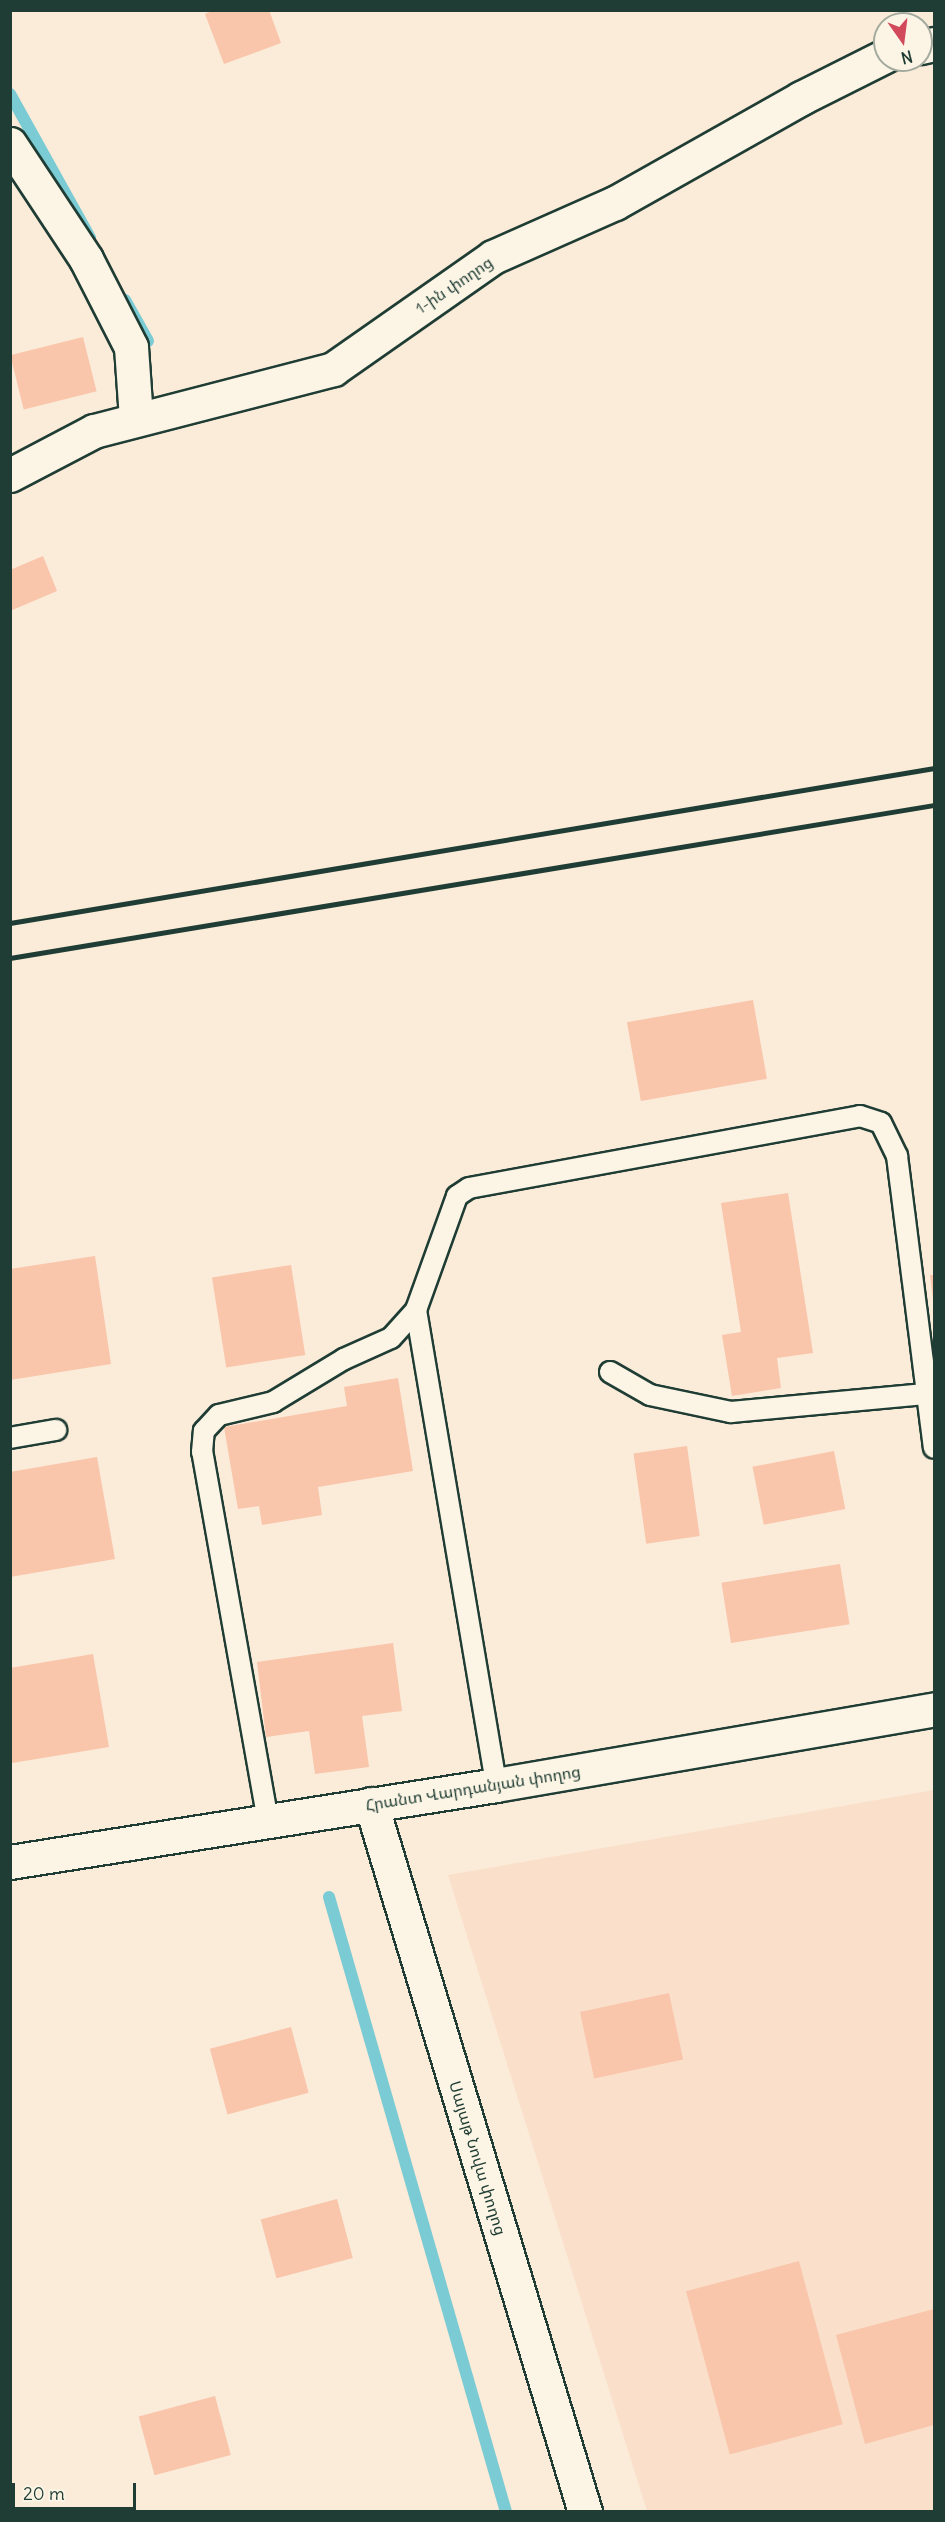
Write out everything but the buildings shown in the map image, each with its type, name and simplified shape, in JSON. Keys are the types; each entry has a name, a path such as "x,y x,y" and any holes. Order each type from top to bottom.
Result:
{"main road":[{"name":"1-ին փողոց","path":"10,475 94,430 333,369 493,257 615,203 801,98 873,62"},
{"path":"10,144 86,259 131,347 136,418"},
{"name":"Հրանտ Վարդանյան փողոց","path":"10,1862 496,1785 934,1709"},
{"name":"Սայաթ Նովա փողոց","path":"371,1804 585,2511"}],"lane":[{"path":"268,1821 202,1452 204,1431 219,1415 273,1402 344,1359 391,1338 416,1310 457,1196 469,1188 860,1116 881,1123 897,1156 925,1394 934,1448"},
{"path":"416,1310 496,1785"},
{"path":"610,1372 650,1395 731,1412 925,1394"},
{"path":"10,1438 56,1430"}],"shaded area":[{"path":"934,1790 934,2511 647,2511 448,1875"}],"waterway":[{"path":"10,94 90,238"},
{"path":"125,300 148,341"},
{"path":"329,1897 506,2512"}],"railway":[{"path":"10,923 934,768"},
{"path":"10,958 934,805"}]}
